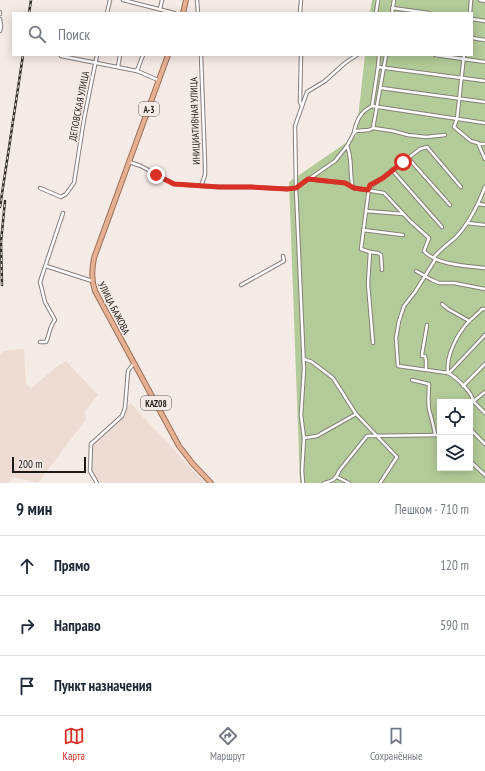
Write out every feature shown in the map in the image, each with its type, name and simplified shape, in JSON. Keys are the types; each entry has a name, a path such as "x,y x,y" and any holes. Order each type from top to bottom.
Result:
{"highway":[{"path":"183,12 186,0"},
{"name":"УЛИЦА БАЖОВА","path":"168,56 94,258 92,281 95,290 179,446 211,483"}],"street":[{"path":"107,12 110,0"},
{"path":"124,0 170,12"},
{"path":"160,9 162,0"},
{"path":"197,0 198,12"},
{"path":"300,12 301,0"},
{"path":"376,12 378,0"},
{"path":"392,12 394,0"},
{"path":"470,12 471,0"},
{"path":"480,0 485,0"},
{"path":"392,8 422,12"},
{"path":"0,19 0,31"},
{"path":"473,19 485,21"},
{"path":"473,38 485,40"},
{"path":"61,56 137,71 159,80"},
{"name":"ДЕПОВСКАЯ УЛИЦА","path":"40,188 61,197 72,187 74,183 97,56"},
{"path":"118,67 120,56"},
{"path":"137,71 143,56"},
{"name":"ИНИЦИАТИВНАЯ УЛИЦА","path":"201,56 205,175 201,186"},
{"path":"301,56 300,102 302,106"},
{"path":"303,483 302,470 304,438 301,415 304,359 296,188 296,126 307,92 325,81 345,63 356,56"},
{"path":"372,106 379,56"},
{"path":"373,128 378,107 386,56"},
{"path":"442,56 485,62"},
{"path":"464,59 454,127 471,141 478,144 485,144"},
{"path":"378,67 485,81"},
{"path":"381,88 485,102"},
{"path":"129,162 141,166 174,184 287,189 296,188 335,160 348,146 354,133 357,119 366,109 372,106 485,123"},
{"path":"354,133 356,131 369,130 373,128 426,137 445,135"},
{"path":"478,144 485,159"},
{"path":"348,146 352,164 351,178 354,188"},
{"path":"382,270 381,255 361,249 368,190 370,185 407,160 420,149 427,147 461,187"},
{"path":"407,160 410,160 450,205"},
{"path":"392,170 442,227"},
{"path":"308,179 345,183 354,188 384,193 404,215 430,238 424,251 429,257 435,260 485,268"},
{"path":"473,399 472,395 448,373 398,366 396,338 399,321 404,306 415,292 435,260 434,256 455,238 467,223 478,204 485,187"},
{"path":"478,204 485,206"},
{"path":"366,211 404,215"},
{"path":"40,342 46,342 50,326 55,320 45,302 40,282 63,213"},
{"path":"467,223 485,226"},
{"path":"363,230 403,235"},
{"path":"370,252 368,284 373,343"},
{"path":"241,285 284,261 283,256"},
{"path":"46,266 92,281"},
{"path":"416,271 439,283 485,289"},
{"path":"442,304 469,321"},
{"path":"448,373 448,365 452,349 458,336 469,321 482,309 485,309"},
{"path":"426,369 425,356 422,356 422,354 427,325"},
{"path":"448,373 485,335"},
{"path":"304,359 312,362 333,378 356,414 397,457 380,483"},
{"path":"97,483 90,471 91,444 122,416 125,408 128,371 134,362"},
{"path":"463,386 485,364"},
{"path":"324,483 333,481 337,477 339,471 367,436 435,435 429,405 429,384 412,380"},
{"path":"485,392 473,401 485,413"},
{"path":"304,438 317,436 356,414"},
{"path":"473,432 485,444"},
{"path":"473,464 485,475"},
{"path":"337,477 348,483"}],"shaded area":[{"path":"24,349 26,383 31,389 56,367 66,361 98,395 85,411 86,419 38,483 13,477 9,483 0,483 0,354 4,351"},
{"path":"130,403 205,483 101,483 90,471 92,445"}],"green space":[{"path":"372,0 485,0 485,483 300,483 289,182 356,136 365,56 473,56 473,12 370,12"}],"railway":[{"path":"29,12 31,0"},
{"path":"0,207 23,56"},
{"path":"2,285 1,242 5,201"}],"route":[{"path":"156,175 174,184 287,189 296,188 308,179 345,183 354,188 368,190 370,185 383,178 403,162"}]}
